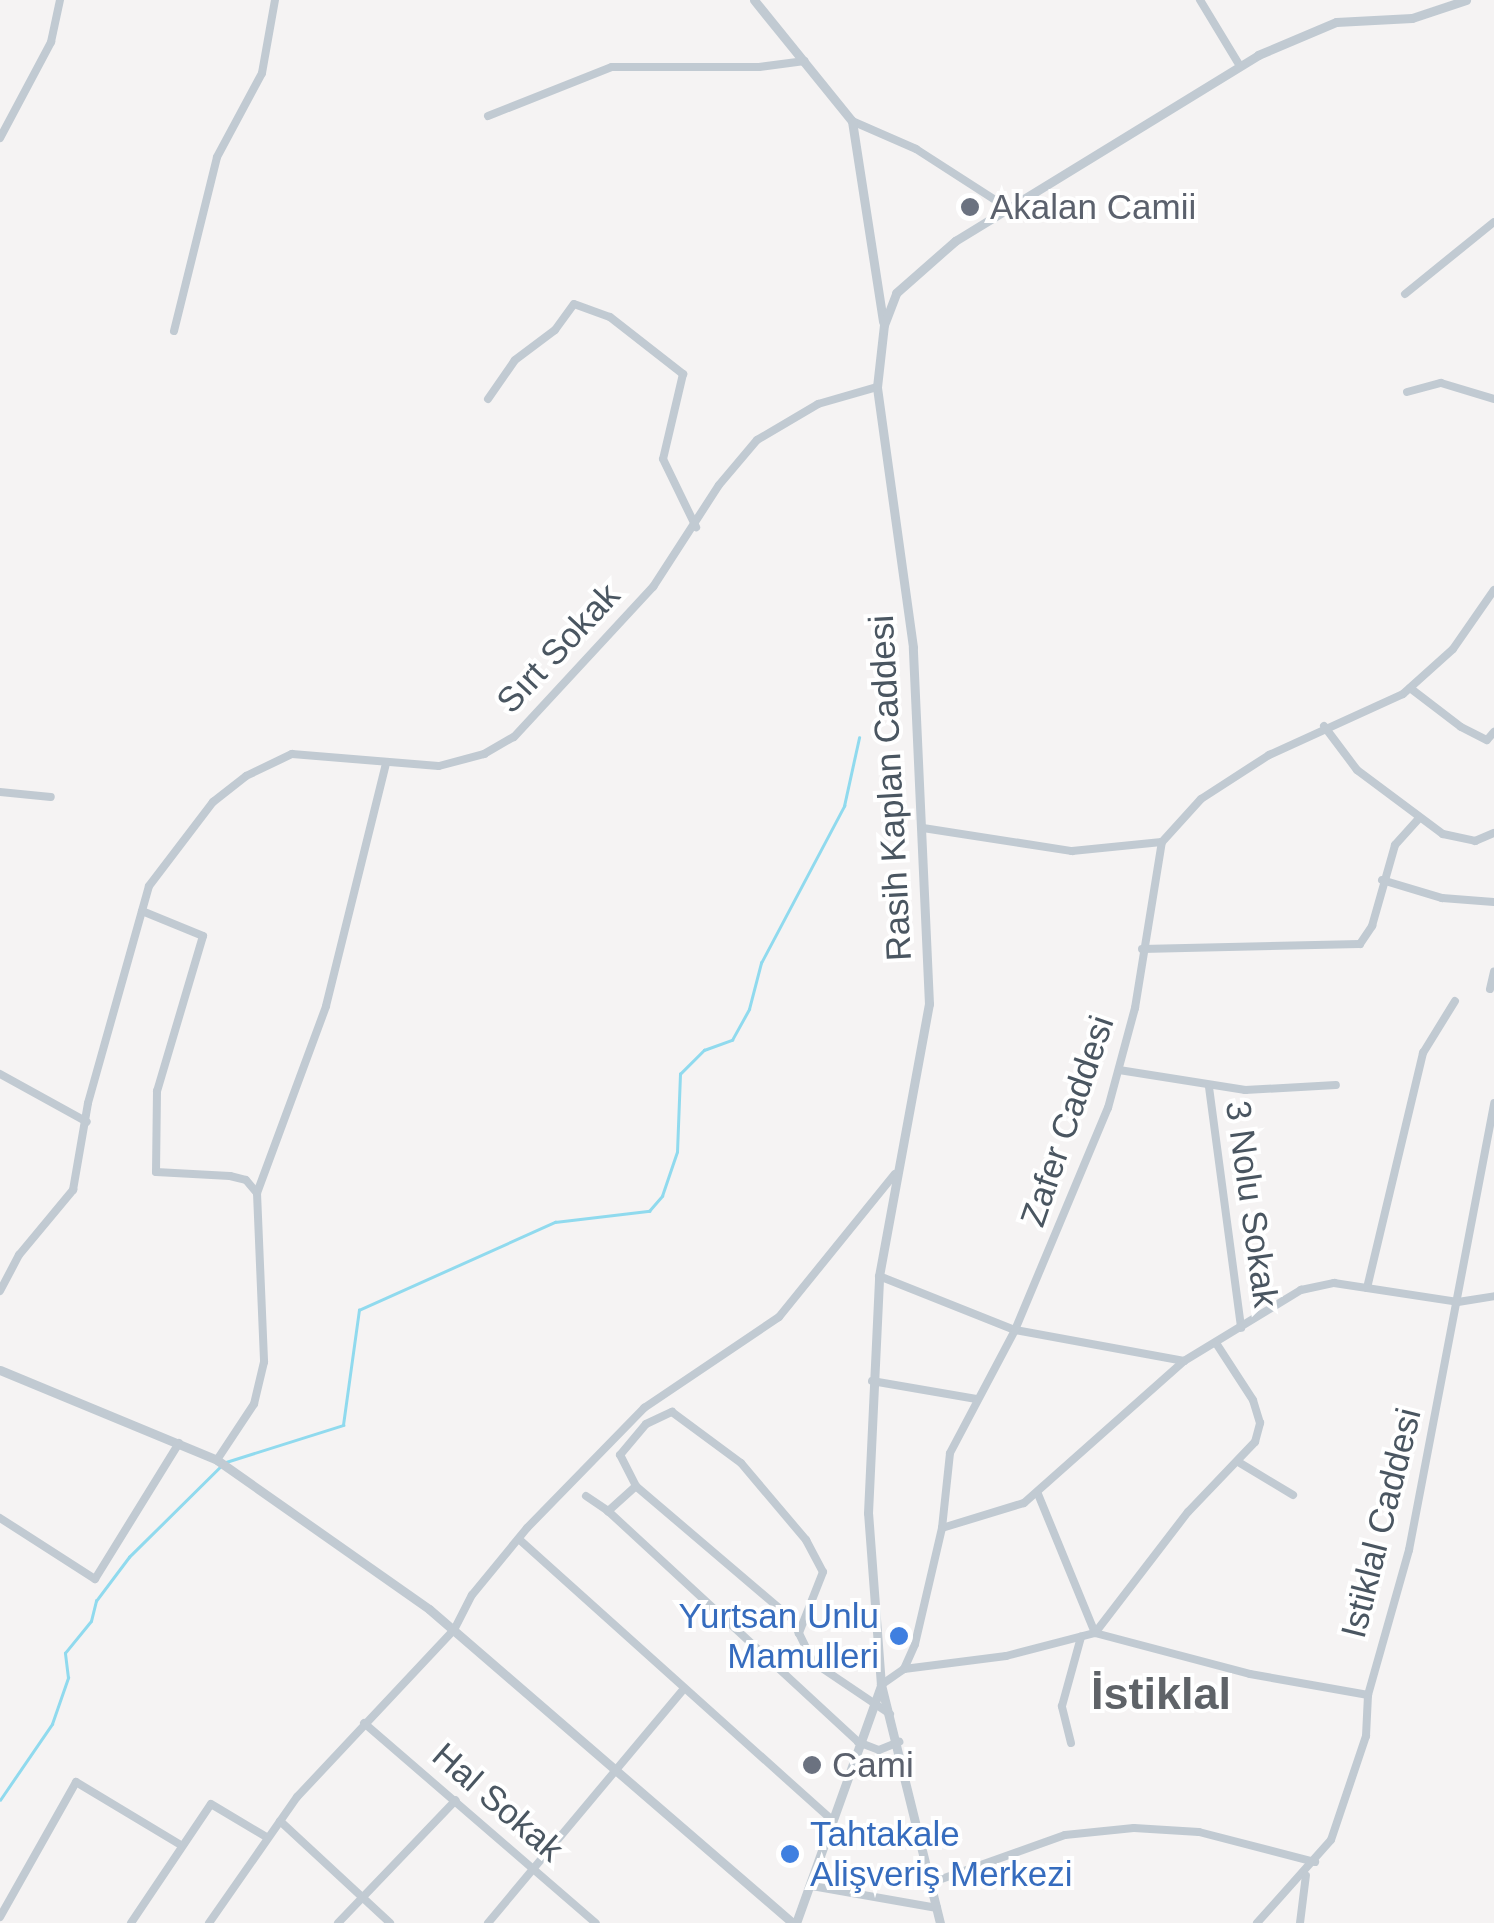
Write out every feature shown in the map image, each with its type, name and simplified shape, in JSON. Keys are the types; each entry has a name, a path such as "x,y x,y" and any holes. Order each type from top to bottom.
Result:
{"street":[{"path":"0,138 51,42 60,0"},
{"path":"174,331 213,172 262,73 276,0"},
{"path":"754,0 852,121 916,149 1009,209"},
{"path":"1200,0 1240,66"},
{"name":"Rasih Kaplan Caddesi","path":"940,1923 899,1742 882,1685 868,1513 879,1276 895,1174 927,1038 913,647 877,386 884,325 896,293 920,267 1240,66 1326,25 1412,18 1466,0"},
{"path":"488,116 612,67 759,67 805,61"},
{"path":"852,121 884,325"},
{"path":"1404,294 1494,222"},
{"path":"488,398 514,360 548,337 574,304 610,317 683,374 663,459 696,527"},
{"path":"1407,392 1440,384 1494,399"},
{"name":"Sırt Sokak","path":"0,1292 19,1256 73,1190 149,886 192,824 246,776 292,754 386,763 457,763 514,737 653,586 696,527 719,485 757,440 818,404 877,386"},
{"path":"922,828 1072,851 1162,842 1201,799 1324,726 1386,704 1410,688 1453,649 1494,590"},
{"path":"1410,688 1461,727 1487,740 1494,732"},
{"path":"1324,726 1357,770 1419,818 1460,838 1494,833"},
{"path":"217,1460 254,1404 264,1362 256,1192 326,1006 386,763"},
{"path":"0,792 50,797"},
{"path":"1142,949 1360,944 1372,926 1395,845 1419,818"},
{"name":"Zafer Caddesi","path":"904,1668 942,1528 945,1468 976,1399 1015,1330 1081,1184 1119,1070 1162,842"},
{"path":"1382,880 1442,898 1494,902"},
{"path":"142,911 204,936 157,1091 156,1172 230,1176 246,1180 256,1192"},
{"path":"1490,989 1494,972"},
{"path":"1367,1288 1423,1052 1455,1001"},
{"path":"1119,1070 1209,1087 1336,1085"},
{"path":"0,1074 87,1122"},
{"name":"3 Nolu Sokak","path":"1209,1087 1241,1328"},
{"name":"Istiklal Caddesi","path":"1256,1923 1315,1862 1343,1812 1366,1736 1368,1695 1410,1550 1494,1103"},
{"path":"209,1923 280,1821 364,1724 454,1630 472,1595 521,1541 644,1408 778,1317 895,1174"},
{"path":"879,1276 1015,1330 1184,1362"},
{"path":"942,1528 1038,1494 1184,1362 1318,1284 1458,1302 1494,1296"},
{"path":"0,1370 217,1460 454,1630 795,1923 812,1886 858,1742 882,1685 904,1668 1006,1656 1095,1632 1188,1512 1240,1464 1260,1423 1216,1343"},
{"path":"872,1381 976,1399"},
{"path":"799,1633 823,1572 806,1540 741,1462 672,1412 646,1424 620,1454 636,1486 741,1570 799,1633 813,1662 892,1715"},
{"path":"0,1518 95,1579 179,1443"},
{"path":"1240,1464 1293,1495"},
{"path":"608,1511 636,1486"},
{"path":"1038,1494 1095,1632"},
{"path":"586,1496 608,1511 858,1742 879,1750 899,1742"},
{"path":"521,1541 682,1691 833,1820"},
{"path":"1095,1632 1250,1674 1368,1695"},
{"path":"1070,1743 1062,1706 1081,1637"},
{"path":"488,1923 682,1691"},
{"name":"Hal Sokak","path":"364,1724 596,1923"},
{"path":"0,1916 76,1782 181,1845"},
{"path":"338,1923 456,1800"},
{"path":"131,1923 181,1845 218,1802 268,1838"},
{"path":"280,1821 390,1923"},
{"path":"933,1882 1064,1835 1134,1828 1198,1832 1315,1862"},
{"path":"1300,1923 1306,1875"},
{"path":"812,1886 936,1908"}],"waterway":[{"path":"226,1462 343,1425 359,1310 555,1222 649,1211 662,1196 677,1152 680,1074 704,1050 732,1040 749,1009 761,963 844,806 859,738"},
{"path":"0,1800 52,1724 68,1678 65,1653 91,1621 96,1601 129,1557 220,1467"}],"place":[{"name":"Akalan Camii","path":"970,207"},
{"name":"Yurtsan Unlu Mamulleri","path":"899,1636"},
{"name":"Cami","path":"812,1765"},
{"name":"Tahtakale Alişveriş Merkezi","path":"790,1854"}],"district":[{"name":"İstiklal","path":"1161,1694"}]}
